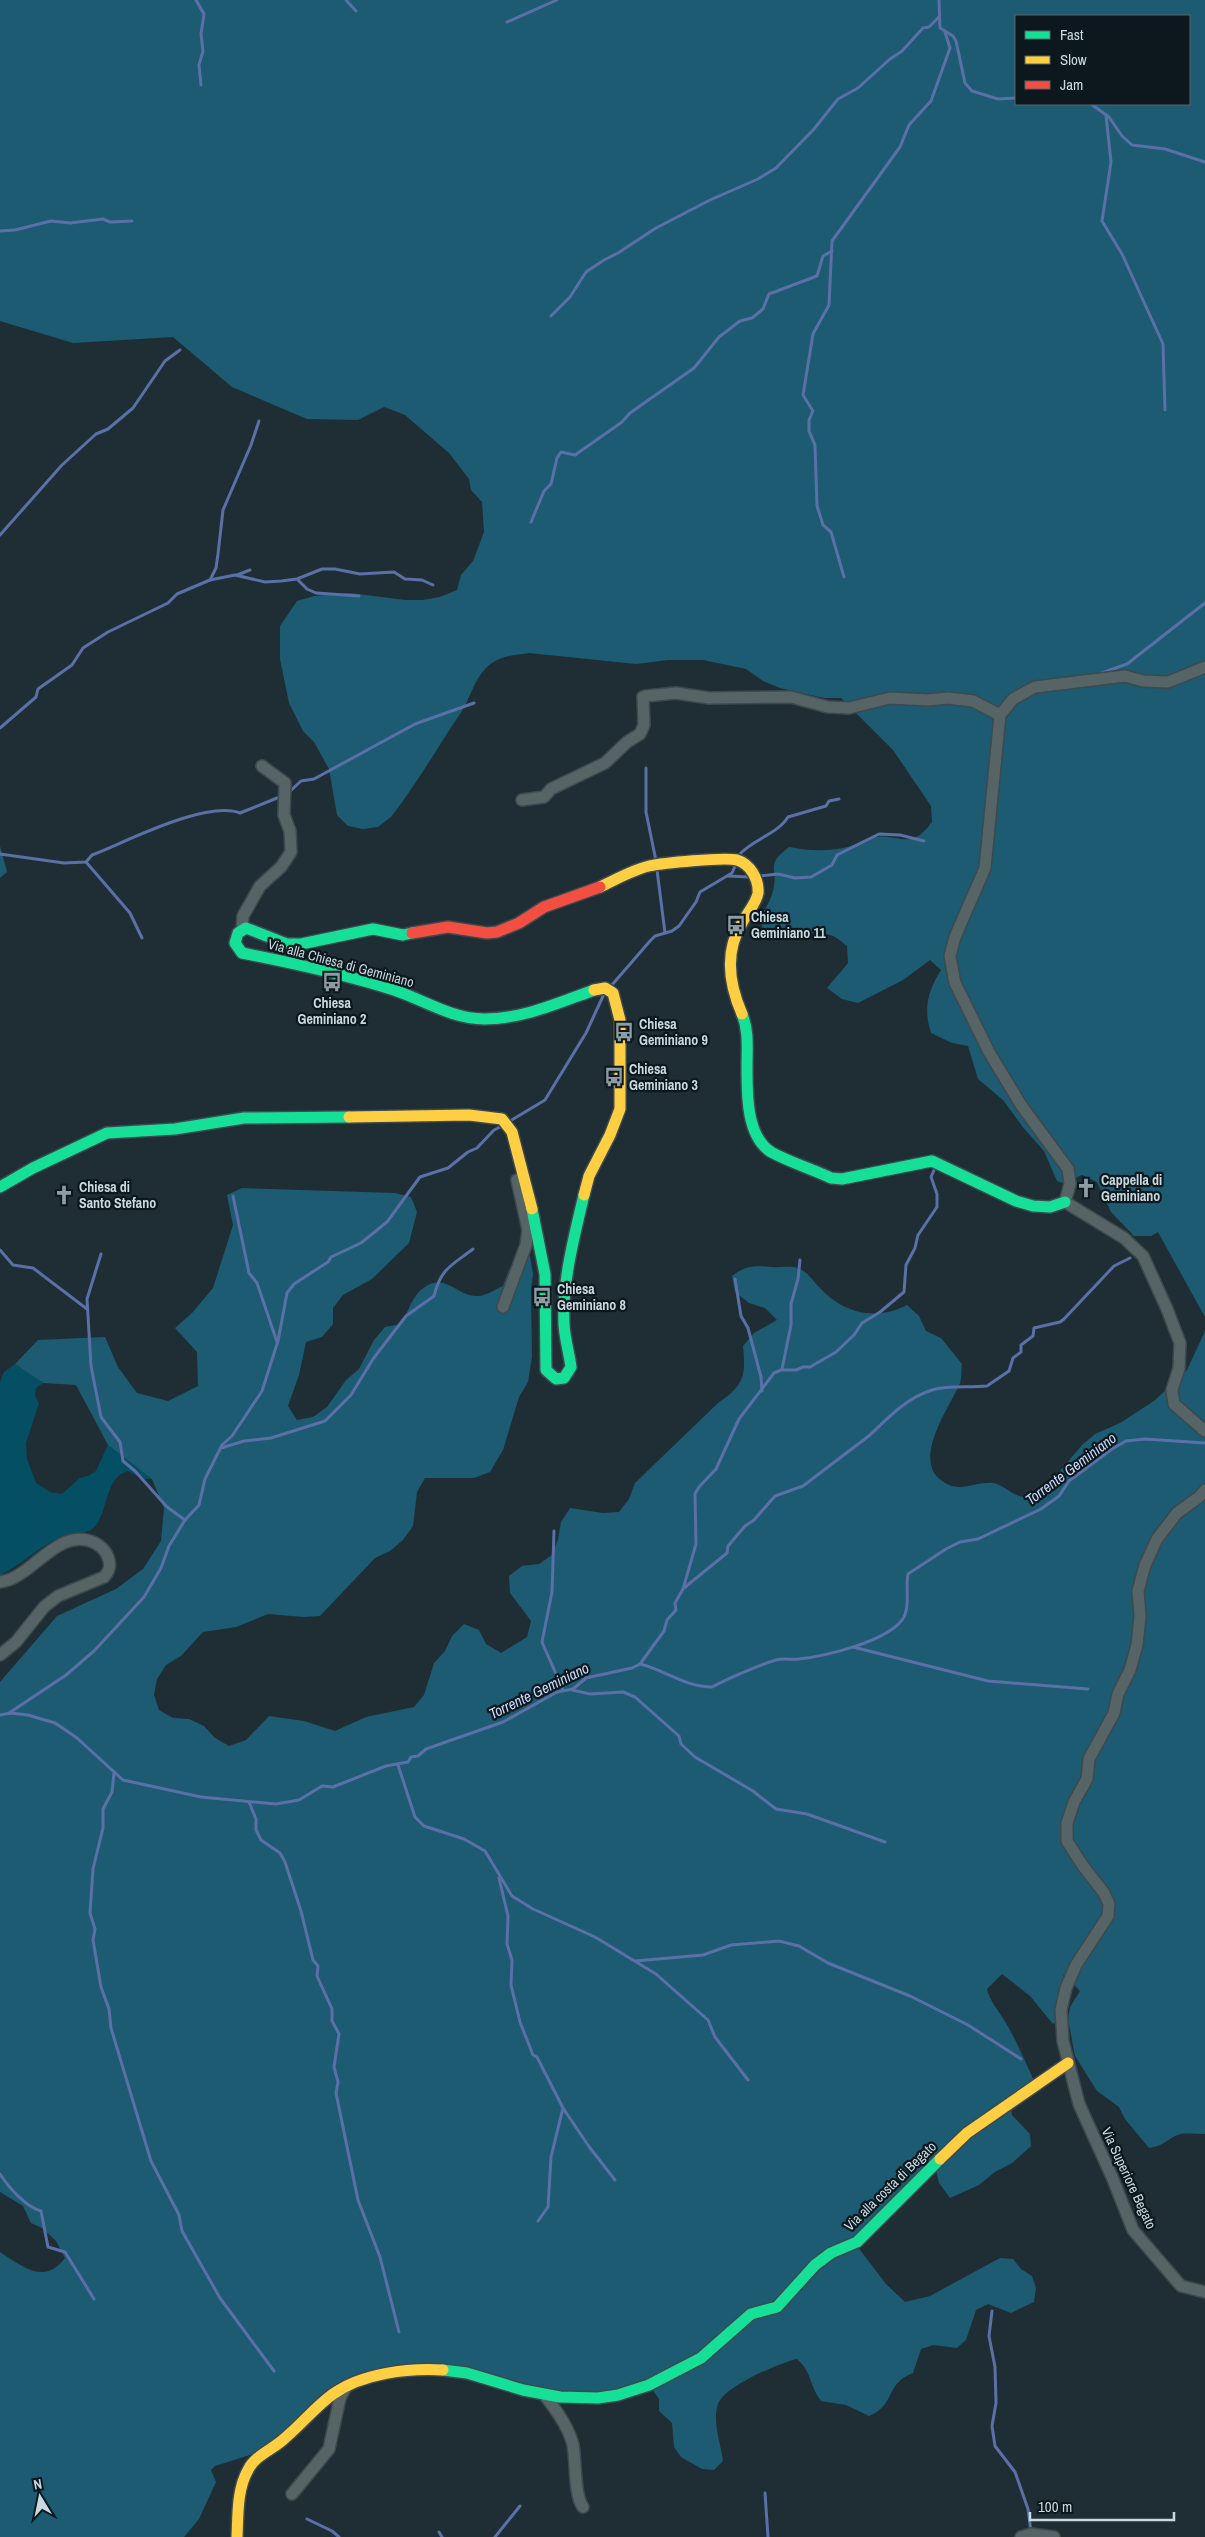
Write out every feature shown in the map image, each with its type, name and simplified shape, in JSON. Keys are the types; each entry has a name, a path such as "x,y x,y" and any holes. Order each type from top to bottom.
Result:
{"street":[{"path":"1205,667 1168,682 1142,681 1117,676 1035,687 1013,699 1000,715 985,868 955,937 950,956 955,983 989,1052 1021,1105 1068,1169 1070,1184 1066,1202 1124,1238 1143,1256 1168,1309 1180,1343 1179,1368 1172,1390 1174,1404 1205,1431"},
{"path":"522,800 544,797 551,789 605,763 627,742 640,734 644,725 643,697 646,696 676,693 709,698 791,697 828,707 849,708 890,698 928,700 948,698 973,701 1000,715"},
{"path":"242,930 243,916 260,886 281,867 291,852 290,831 284,815 285,783 262,766"},
{"name":"Via alla Chiesa di Geminiano","path":"0,1187 33,1168 107,1133 175,1129 244,1118 495,1117 502,1119 512,1132 524,1177 545,1274 546,1370 552,1377 560,1379 568,1375 571,1367 564,1326 565,1297 574,1238 589,1176 610,1135 620,1109 620,1020 613,993 605,988 600,988 533,1013 495,1018 469,1018 455,1015 394,991 242,953 236,947 235,939 242,930 250,928 287,944 301,944 374,929 403,935 448,927 487,933 498,932 544,907 577,896 649,866 675,862 736,860 751,870 758,886 754,903 735,934 730,960 730,984 747,1027 747,1082 750,1116 756,1136 770,1151 831,1178 842,1179 932,1161 945,1165 1012,1200 1040,1207 1057,1206 1066,1202"},
{"path":"501,1292 503,1307 526,1245 528,1230 517,1180 524,1177"},
{"name":"Via Superiore Begato","path":"1205,1490 1200,1497 1177,1513 1157,1539 1145,1565 1138,1591 1140,1616 1137,1645 1130,1670 1118,1694 1114,1713 1089,1759 1087,1779 1074,1802 1067,1823 1067,1841 1082,1866 1104,1892 1109,1904 1108,1916 1081,1956 1066,1988 1061,2010 1063,2041 1079,2104 1112,2177 1133,2230 1181,2286 1205,2292"},
{"path":"0,1582 14,1578 60,1545 76,1540 88,1540 101,1547 110,1564 110,1570 104,1577 52,1600 16,1642 0,1655"},
{"name":"Via alla costa di Begato","path":"237,2537 240,2491 252,2463 278,2445 312,2413 347,2386 400,2373 445,2370 465,2373 495,2384 546,2397 589,2399 637,2390 701,2358 748,2315 761,2309 777,2307 815,2265 831,2253 857,2242 968,2132 1068,2063"},
{"path":"292,2494 329,2449 340,2398 347,2386"},
{"path":"546,2397 569,2434 573,2446 579,2499 583,2507"},
{"path":"1021,2537 1031,2534 1054,2537"}],"shaded area":[{"path":"0,0 1205,0 1205,1317 1158,1232 1151,1236 1134,1236 1111,1212 1097,1182 1082,1175 1063,1183 1057,1181 1044,1151 1003,1100 978,1079 968,1046 952,1043 931,1033 927,1016 928,1000 941,970 930,960 903,980 858,1003 842,999 827,988 848,963 847,946 839,939 818,933 765,934 759,918 767,906 773,891 775,863 781,853 789,847 828,850 851,846 873,837 883,836 911,839 924,831 932,822 931,806 893,750 841,698 824,698 780,688 763,681 746,669 703,660 668,660 636,664 529,653 506,657 491,664 482,673 463,709 391,817 378,827 363,829 348,826 337,815 329,769 314,742 303,731 289,703 280,659 280,626 297,601 314,596 350,593 405,600 423,600 440,597 457,590 461,575 473,561 484,532 482,502 471,490 469,479 449,453 405,415 384,407 358,420 307,419 232,387 173,337 73,343 0,321"},
{"path":"0,846 7,872 0,878"},
{"path":"242,1188 395,1193 411,1197 417,1212 409,1243 372,1279 343,1295 333,1308 333,1324 322,1337 306,1342 299,1375 288,1406 297,1420 313,1417 327,1407 346,1380 359,1369 374,1340 385,1327 401,1324 411,1303 418,1293 427,1286 442,1283 470,1295 484,1295 503,1286 512,1266 530,1256 533,1274 531,1290 532,1357 528,1382 519,1397 503,1450 490,1472 474,1478 425,1478 417,1492 413,1526 403,1540 390,1551 375,1558 320,1616 303,1617 268,1614 236,1627 203,1632 181,1656 166,1665 157,1679 154,1695 159,1710 173,1718 189,1719 204,1726 215,1738 229,1746 246,1740 269,1716 304,1721 335,1731 366,1717 414,1707 424,1695 434,1663 445,1651 452,1636 464,1624 479,1630 486,1644 501,1653 527,1637 531,1621 510,1593 509,1576 522,1566 539,1564 552,1555 558,1539 561,1522 570,1508 603,1513 619,1512 629,1499 635,1483 719,1402 734,1391 743,1372 743,1346 754,1333 777,1320 765,1308 749,1303 735,1292 732,1276 741,1270 755,1266 798,1268 808,1274 829,1297 839,1304 861,1312 872,1314 884,1313 907,1305 919,1316 926,1331 941,1338 962,1364 960,1383 941,1420 931,1450 931,1464 936,1475 947,1484 953,1486 964,1487 982,1483 993,1483 1016,1495 1026,1497 1039,1496 1082,1445 1095,1434 1120,1423 1154,1401 1187,1370 1205,1331 1205,2134 1181,2134 1159,2146 1149,2148 1125,2119 1119,2107 1097,2091 1075,2056 1068,2019 1070,2007 1080,1991 1064,1974 1057,2002 1058,2021 1053,2024 1030,1996 1002,1974 987,1989 992,2002 1014,2038 1035,2083 1010,2097 1012,2115 1030,2134 1031,2146 1012,2163 995,2172 979,2185 950,2198 939,2183 936,2170 851,2238 886,2284 905,2302 930,2296 1000,2258 1013,2259 1021,2269 1032,2276 1036,2288 1034,2302 1011,2313 988,2304 976,2310 966,2340 957,2348 933,2345 921,2349 913,2373 898,2383 884,2406 869,2416 846,2405 821,2401 802,2364 797,2359 789,2361 741,2383 723,2397 718,2404 716,2417 723,2461 714,2470 702,2469 681,2457 674,2447 672,2423 659,2411 659,2399 652,2389 592,2394 547,2391 472,2370 356,2377 273,2442 253,2454 215,2466 211,2470 216,2482 199,2519 184,2537 0,2537 0,2252 16,2263 33,2271 41,2272 49,2271 65,2258 56,2241 42,2228 31,2223 23,2206 0,2192 0,1682 57,1616 116,1589 143,1569 161,1541 164,1508 152,1479 108,1445 76,1385 43,1383 15,1364 38,1340 105,1337 118,1367 137,1393 168,1401 198,1386 197,1352 175,1328 192,1313 213,1288 233,1225 227,1195"},
{"path":"15,1364 43,1383 36,1388 35,1396 39,1403 26,1443 27,1459 36,1483 50,1492 62,1494 80,1478 96,1471 108,1445 152,1479 143,1479 128,1471 121,1474 111,1486 101,1517 94,1528 87,1532 57,1538 0,1575 0,1382 4,1372"}],"waterway":[{"path":"196,0 204,14 201,34 203,51 199,65 201,85"},
{"path":"346,0 356,11"},
{"path":"507,22 557,0"},
{"path":"939,0 940,28 953,36 956,41 965,83 972,91 998,99 1015,98"},
{"path":"551,316 570,297 586,272 604,260 656,228 710,200 758,179 776,168 814,129 838,99 858,88 890,59 902,51 923,28 929,27 939,17"},
{"path":"844,577 831,532 823,525 817,506 815,445 809,431 809,420 813,411 803,395 813,334 829,305 832,241 900,147 909,125 931,101 950,48 945,32"},
{"path":"1092,105 1109,117 1122,136 1132,145 1165,149 1205,162"},
{"path":"1106,115 1111,162 1102,221 1122,254 1163,344 1165,410"},
{"path":"0,231 15,230 51,221 70,223 103,219 110,222 132,221"},
{"path":"531,522 544,491 551,484 557,458 561,452 575,455 622,422 630,413 694,368 719,337 740,321 752,318 763,309 769,294 817,276 823,256 832,251"},
{"path":"0,535 62,465 96,434 108,429 133,408 165,361 180,350"},
{"path":"210,580 216,568 223,510 251,445 259,421"},
{"path":"0,728 36,697 38,689 72,665 83,648 108,632 168,603 177,594 210,580 235,575 265,582 281,581 297,579 322,569 335,569 360,574 394,572 405,579 422,580 433,585"},
{"path":"237,575 250,570"},
{"path":"298,580 307,589 316,593 359,596"},
{"path":"1096,675 1127,664 1205,603"},
{"path":"287,794 301,781 314,779 415,724 474,703"},
{"path":"646,768 646,812 656,861"},
{"path":"0,854 64,863 86,862 92,855 166,824 207,812 225,811 240,813 282,796"},
{"path":"738,856 750,845 778,828 788,817 826,806 829,801 839,799"},
{"path":"760,876 778,874 795,878 811,877 832,865 837,855 879,834 900,835 924,841"},
{"path":"86,862 130,913 142,938"},
{"path":"611,986 655,936 672,931 679,926 696,902 700,892 732,873 736,864"},
{"path":"657,870 665,933"},
{"path":"728,876 749,877"},
{"path":"510,1121 545,1100 586,1033 604,994"},
{"path":"9,1713 66,1675 94,1651 144,1597 161,1568 169,1546 185,1520 199,1505 205,1479 222,1445 232,1436 262,1391 278,1341 287,1293 294,1284 328,1262 331,1257 361,1243 387,1222 420,1177 448,1168 468,1152 477,1148 494,1130 502,1126"},
{"path":"640,1664 664,1631 667,1620 676,1610 675,1603 683,1589 696,1544 695,1494 716,1469 739,1419 774,1373 781,1370 796,1370 810,1367 836,1352 854,1335 862,1323 880,1312 904,1292 906,1265 915,1248 918,1235 937,1207 937,1194 931,1177 935,1168"},
{"path":"233,1196 249,1273 257,1283 277,1342"},
{"path":"221,1448 244,1441 271,1438 325,1421 351,1395 373,1359 406,1316 434,1296 440,1279 448,1268 473,1249"},
{"path":"0,1250 13,1265 33,1268 87,1309"},
{"path":"101,1254 87,1299 91,1366 101,1417 120,1442 123,1461 135,1471 167,1507 185,1520"},
{"path":"684,1588 727,1553 728,1546 775,1496 803,1486 870,1435 898,1409 914,1398 939,1388 987,1386 1009,1371 1013,1358 1021,1352 1021,1345 1033,1336 1034,1328 1060,1322 1114,1266 1130,1258"},
{"path":"782,1369 791,1325 791,1304 798,1279 800,1260"},
{"path":"735,1279 741,1316 748,1328 761,1377 762,1391"},
{"name":"Torrente Geminiano","path":"0,1715 11,1713 28,1715 55,1723 77,1738 123,1780 201,1797 276,1804 299,1800 322,1786 333,1787 386,1766 408,1762 411,1757 418,1756 426,1749 503,1722 557,1692 573,1689 586,1678 632,1668 640,1664 693,1684 712,1687 743,1672 776,1660 824,1655 854,1647 883,1635 902,1620 907,1604 908,1574 960,1542 978,1539 1041,1509 1059,1496 1069,1481 1112,1449 1126,1441 1145,1439 1205,1443"},
{"path":"554,1531 552,1592 542,1642 563,1690"},
{"path":"853,1647 988,1681 1088,1689"},
{"path":"572,1690 590,1694 623,1692 635,1697 679,1736 681,1744 695,1757 753,1791 776,1809 807,1814 885,1842"},
{"path":"398,1765 415,1817 424,1826 464,1839 485,1851 512,1896 533,1909 595,1937 656,1974 708,2020 715,2037 748,2080"},
{"path":"114,1773 112,1792 103,1809 103,1828 93,1869 90,1913 95,1929 93,1940 101,1987 109,2009 111,2028 151,2161 179,2215 182,2231 220,2298 274,2371"},
{"path":"249,1802 256,1819 256,1830 261,1840 280,1853 285,1862 301,1911 313,1960 318,1966 317,1976 332,2009 332,2021 339,2034 334,2067 338,2082 336,2093 358,2200 380,2257 399,2332"},
{"path":"499,1878 508,1916 507,1944 512,1960 511,1985 520,2022 533,2055 537,2057 563,2108 551,2157 548,2207 538,2221"},
{"path":"635,1961 703,1955 731,1945 779,1941 799,1946 828,1963 910,1996 968,2025 1021,2059"},
{"path":"563,2108 590,2148 615,2180"},
{"path":"0,2174 18,2196 35,2209 41,2211 48,2247 65,2252 94,2299"},
{"path":"992,2311 989,2336 995,2367 996,2403 992,2426 995,2446 1015,2472 1028,2509 1031,2532"},
{"path":"765,2493 768,2537"},
{"path":"495,2537 520,2506"},
{"path":"307,2519 332,2531 339,2537"},
{"path":"439,2532 442,2537"}],"traffic: fast":[{"path":"412,933 403,935 373,929 301,944 287,944 246,928 238,933 235,943 242,953 356,979 394,990 449,1012 472,1018 484,1019 513,1016 554,1005 594,990"},
{"path":"742,1014 747,1033 747,1089 752,1125 763,1145 771,1152 831,1178 842,1179 932,1161 1016,1201 1033,1206 1050,1207 1065,1202"},
{"path":"0,1187 33,1168 107,1133 175,1129 244,1118 349,1117"},
{"path":"532,1209 545,1274 546,1370 556,1379 564,1378 571,1367 564,1325 565,1292 576,1227 584,1195"},
{"path":"443,2370 467,2373 523,2390 560,2397 598,2398 618,2395 649,2385 701,2358 751,2314 777,2307 815,2265 831,2253 857,2242 940,2159"}],"traffic: slow":[{"path":"600,887 624,875 649,866 719,859 737,860 746,865 755,877 758,893 754,904 736,934 730,968 734,991 742,1014"},
{"path":"584,1195 589,1176 610,1135 620,1109 620,1020 613,993 605,988 594,990"},
{"path":"349,1117 469,1115 502,1119 512,1132 532,1209"},
{"path":"940,2159 967,2133 1068,2063"},
{"path":"237,2537 240,2494 244,2477 251,2465 260,2456 281,2442 326,2399 358,2381 386,2373 443,2370"}],"traffic: jam":[{"path":"412,933 448,927 487,933 497,932 519,923 544,907 600,887"}],"place":[{"name":"Chiesa Geminiano 11","path":"736,925"},
{"name":"Chiesa Geminiano 2","path":"332,982"},
{"name":"Chiesa Geminiano 9","path":"624,1032"},
{"name":"Chiesa Geminiano 3","path":"614,1077"},
{"name":"Cappella di Geminiano","path":"1086,1188"},
{"name":"Chiesa di Santo Stefano","path":"64,1195"},
{"name":"Chiesa Geminiano 8","path":"542,1297"}]}
